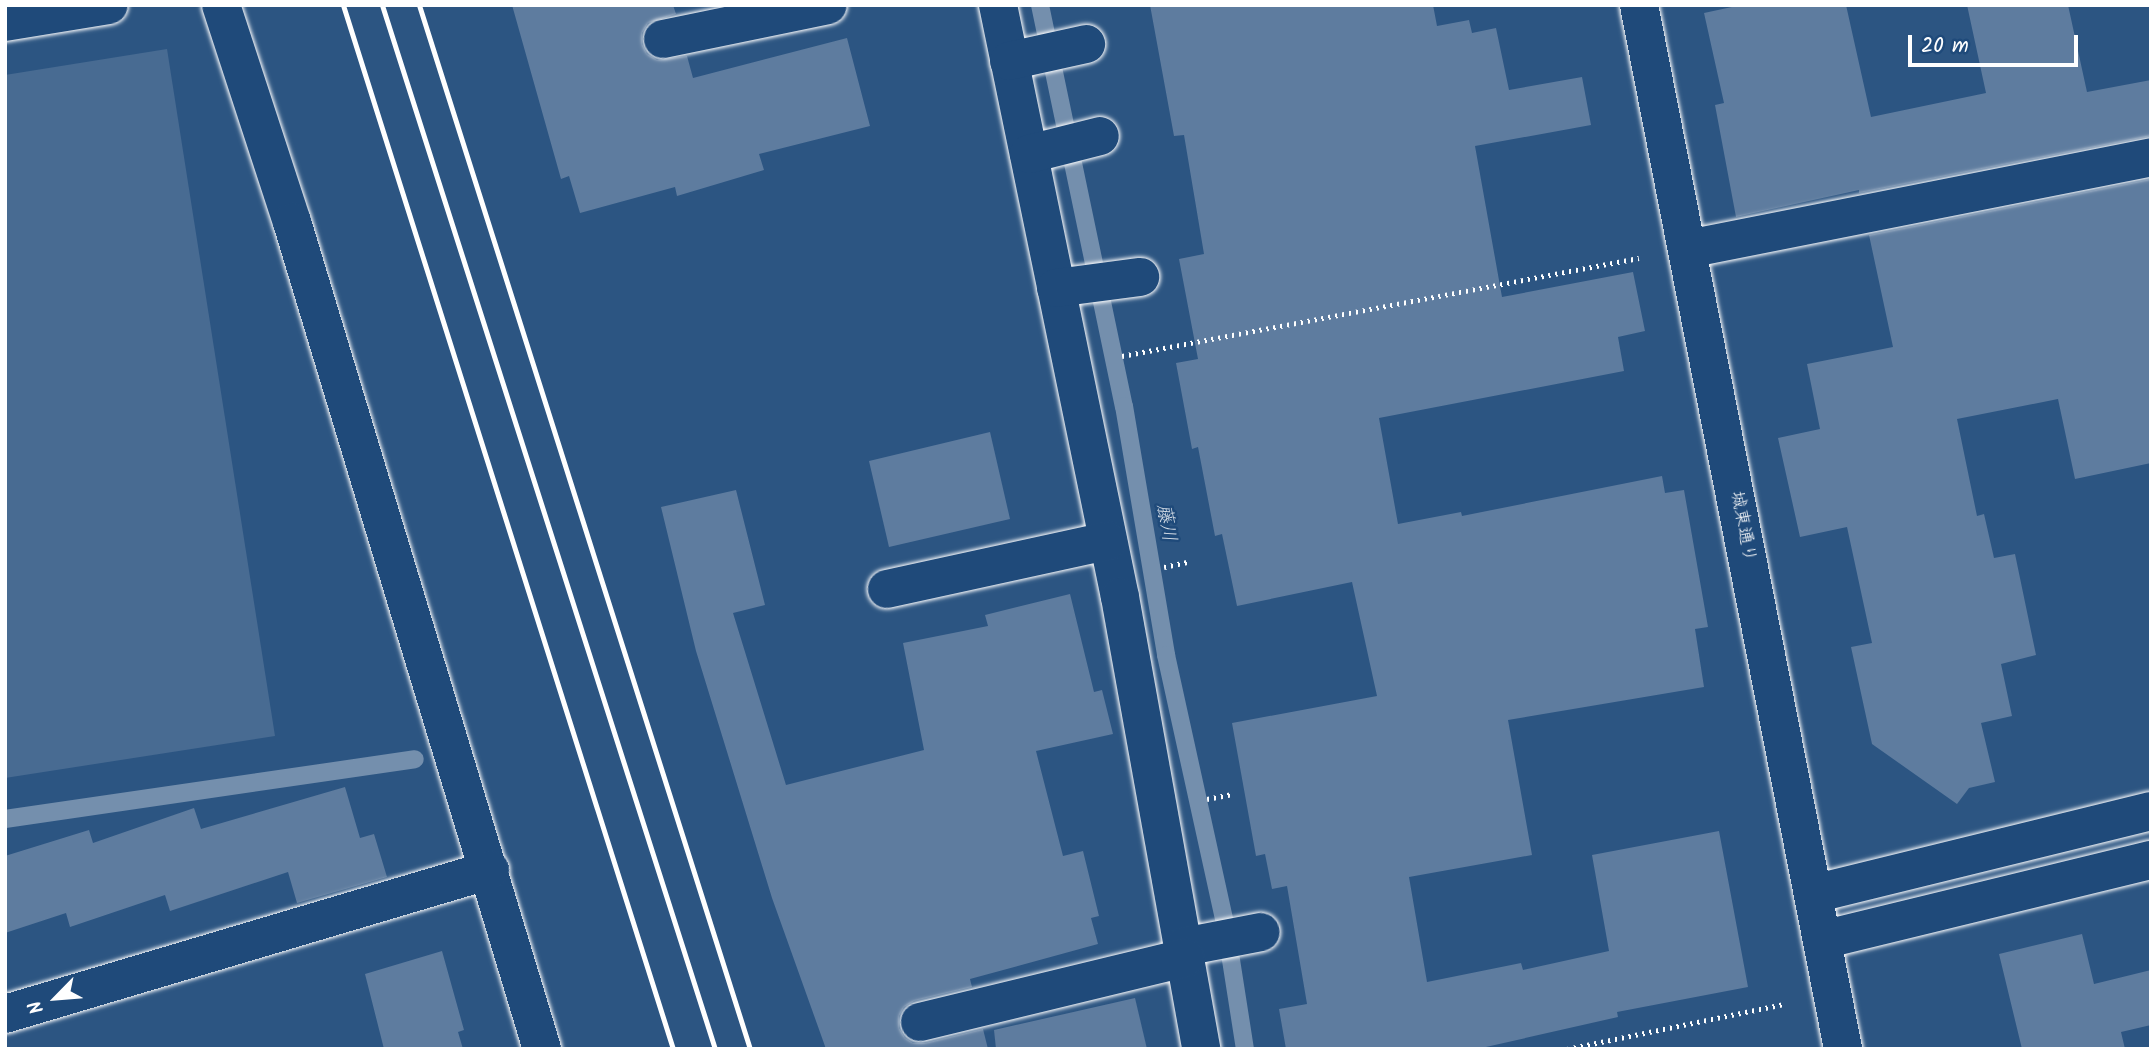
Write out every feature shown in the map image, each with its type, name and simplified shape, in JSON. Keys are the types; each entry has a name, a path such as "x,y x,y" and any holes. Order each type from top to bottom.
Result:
{"main road":[{"path":"5,22 109,5"},
{"path":"221,5 292,222 542,1049"},
{"path":"663,39 828,5"},
{"path":"998,5 1017,59 1066,286 1108,541 1189,950 1201,1049"},
{"name":"城東通り","path":"1639,5 1843,1049"},
{"path":"1017,59 1086,44"},
{"path":"1037,152 1100,136"},
{"path":"1688,249 2151,157"},
{"path":"1066,286 1140,277"},
{"path":"887,589 1108,541"},
{"path":"1813,894 2151,811"},
{"path":"1822,940 2151,860"},
{"path":"5,1014 490,870"},
{"path":"920,1023 1261,932"}],"path":[{"path":"1141,353 1688,249"},
{"path":"1567,1049 1833,994"}],"shaded area":[{"path":"167,49 275,736 5,778 5,75"}],"building":[{"path":"512,5 673,5 676,14 648,23 642,33 642,44 647,54 657,60 687,56 693,78 847,38 870,126 759,154 764,170 677,196 675,187 580,213 569,176 561,179"},
{"path":"1150,5 1433,5 1437,26 1469,20 1472,33 1496,28 1509,90 1582,77 1591,125 1475,146 1502,297 1633,272 1645,331 1618,337 1624,371 1379,418 1398,524 1461,512 1462,516 1662,476 1665,493 1684,490 1708,627 1695,629 1704,687 1508,720 1532,855 1409,877 1427,982 1521,963 1523,970 1609,951 1592,855 1719,831 1748,987 1617,1012 1618,1017 1477,1049 1286,1049 1279,1009 1307,1004 1287,886 1272,889 1265,854 1256,856 1232,723 1377,696 1352,582 1237,606 1222,534 1215,536 1198,447 1192,449 1176,363 1198,359 1179,259 1204,254 1184,135 1174,136"},
{"path":"1741,5 1846,5 1871,117 1986,93 1967,5 2068,5 2087,92 2151,80 2151,136 1859,193 1859,190 1736,217 1715,105 1724,103 1704,13"},
{"path":"2151,179 2151,463 2075,479 2058,399 1957,419 1977,516 1984,514 1994,558 2015,554 2036,655 2001,664 2012,716 1981,723 1995,782 1969,788 1957,804 1872,744 1851,647 1872,643 1847,527 1800,537 1778,438 1820,429 1807,364 1893,347 1869,235"},
{"path":"990,432 1010,519 889,547 869,461"},
{"path":"736,490 765,605 733,613 786,785 924,750 903,643 988,626 985,615 1070,594 1094,692 1102,690 1113,734 1036,751 1063,856 1083,851 1099,916 1091,918 1098,944 970,979 972,987 914,1001 904,1007 899,1016 899,1028 905,1038 913,1043 925,1043 983,1029 988,1049 826,1049 772,898 696,651 661,507"},
{"path":"345,787 360,838 374,834 387,877 297,903 288,872 170,911 165,895 70,927 66,913 5,933 5,856 89,830 93,843 194,808 201,829"},
{"path":"2082,934 2094,984 2151,970 2151,1025 2121,1032 2125,1049 2022,1049 1999,954"},
{"path":"442,951 464,1030 458,1032 463,1049 384,1049 365,974"},
{"path":"1135,998 1147,1049 996,1049 994,1030"}],"waterway":[{"name":"藤川","path":"1040,5 1124,406 1166,655 1226,928 1245,1049"},
{"path":"5,819 415,759"}],"railway":[{"path":"343,5 673,1049"},
{"path":"382,5 715,1049"},
{"path":"419,5 750,1049"}]}
